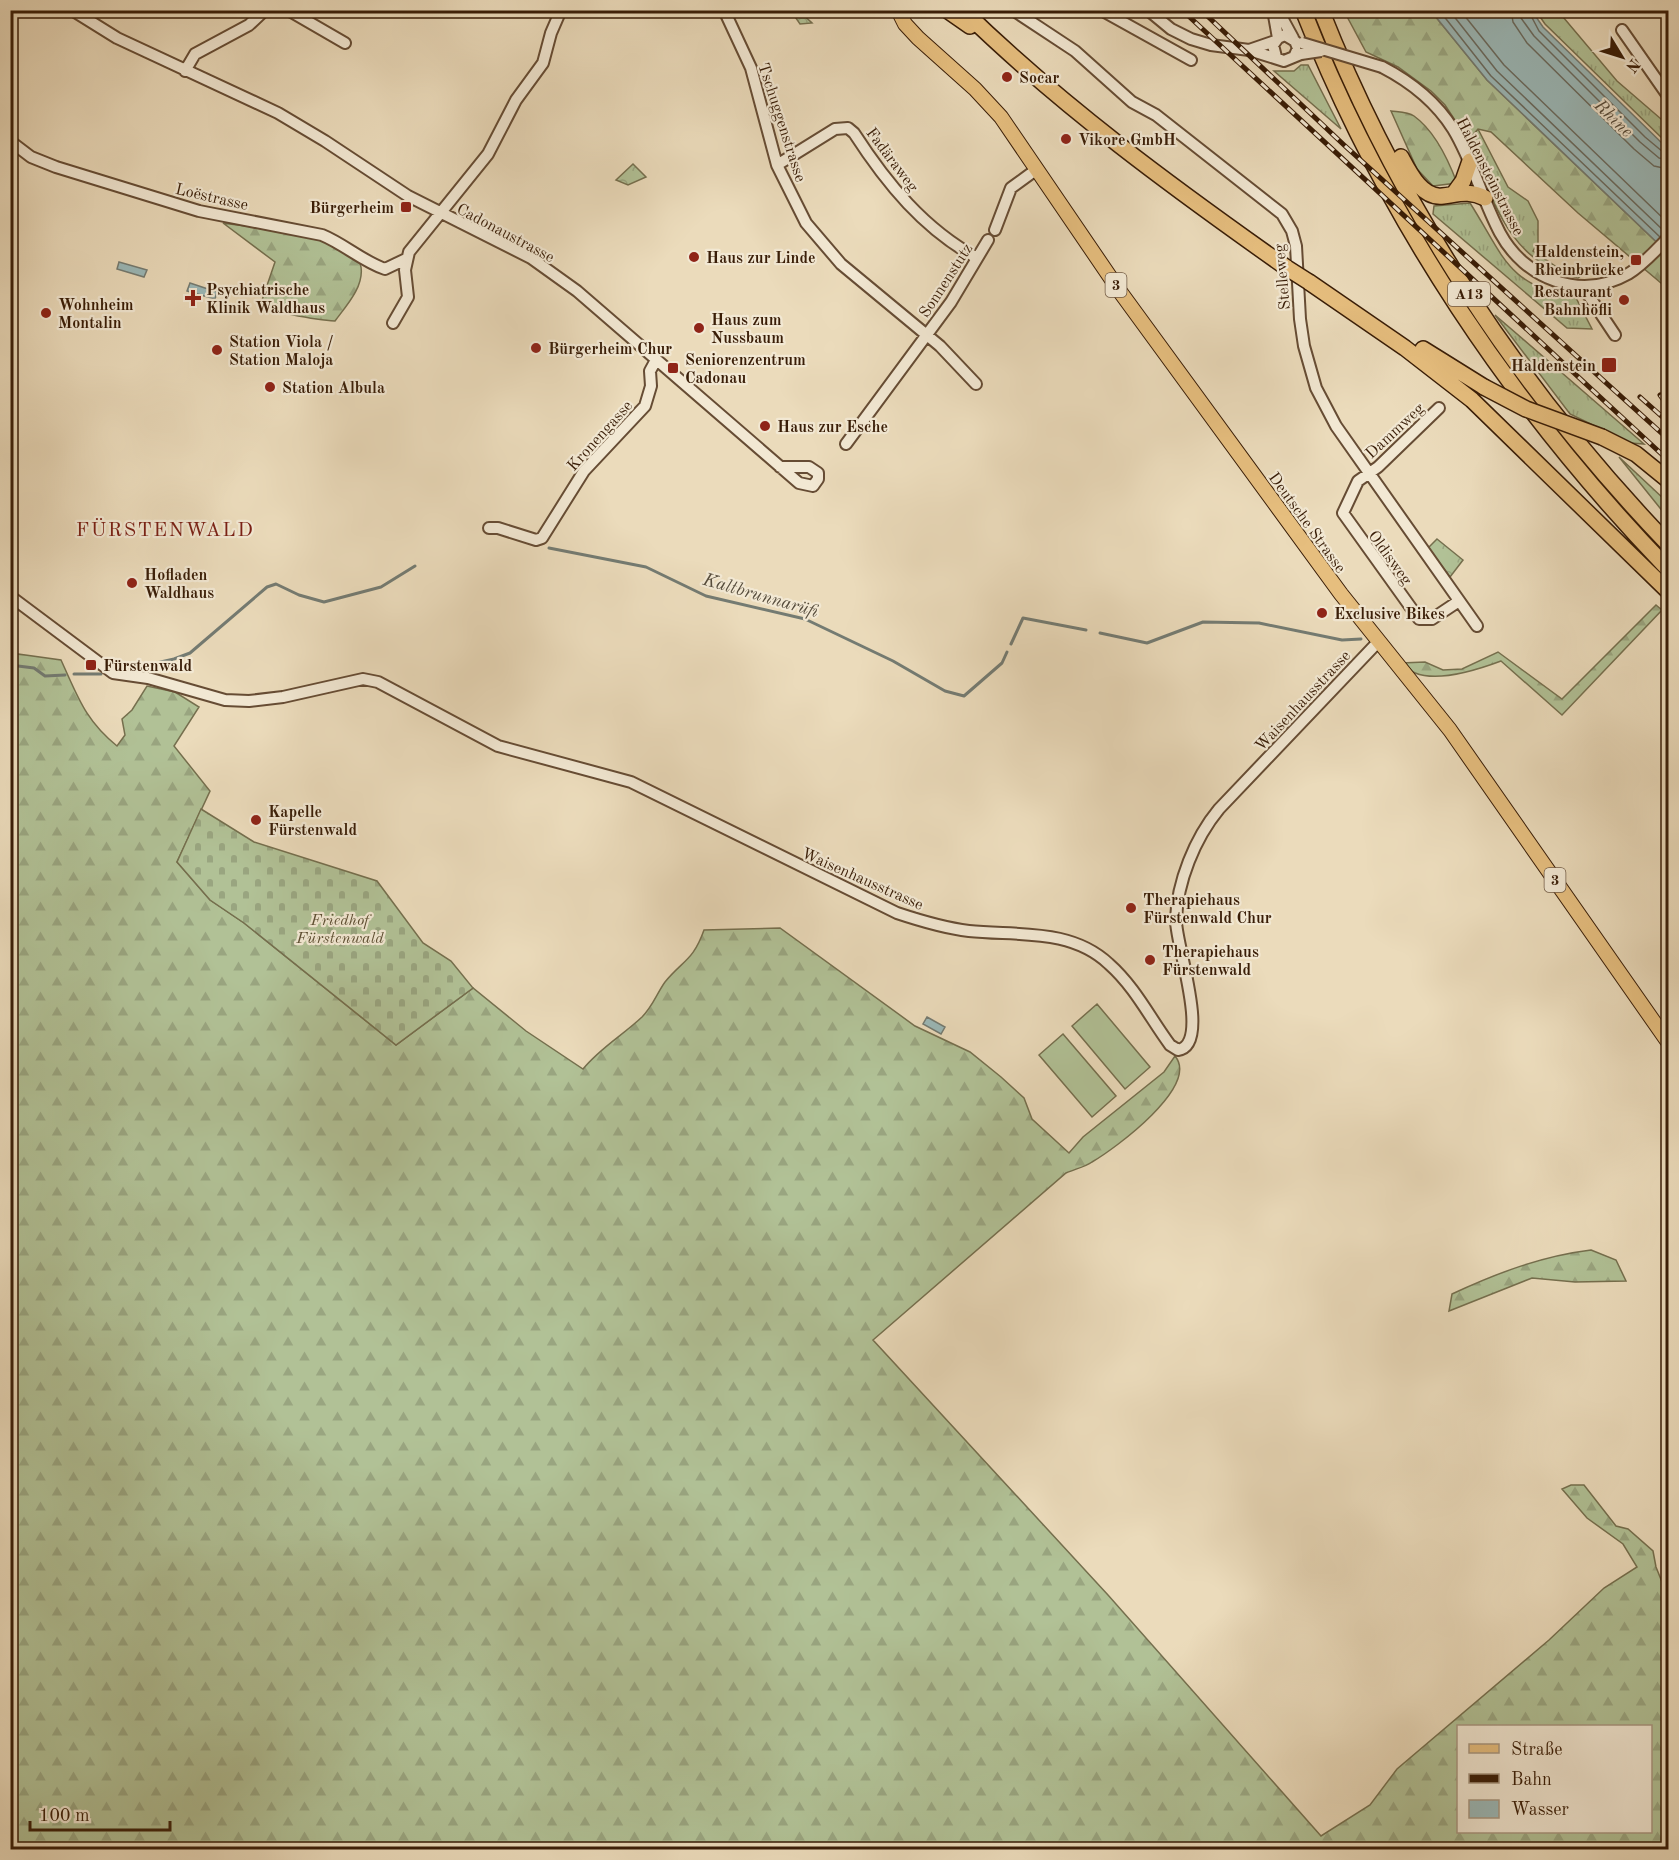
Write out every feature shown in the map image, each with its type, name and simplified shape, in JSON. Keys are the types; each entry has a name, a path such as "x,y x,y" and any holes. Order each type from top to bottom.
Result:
{"highway":[{"path":"947,10 995,42 1207,212 1426,363 1472,400 1668,591"},
{"path":"963,10 995,42"},
{"name":"A13","path":"1303,10 1330,75 1371,159 1415,239 1464,318 1541,424 1611,507 1668,569"},
{"name":"A13","path":"1323,10 1377,115 1414,179 1433,195 1443,196 1455,192 1471,193 1485,198"},
{"name":"A13","path":"1323,10 1387,154 1467,290 1550,408 1607,478 1668,544"},
{"path":"1455,192 1463,181 1470,161"},
{"path":"1338,301 1399,334 1484,387 1526,409 1602,437 1636,454 1668,480"}],"main road":[{"name":"Deutsche Strasse","path":"898,10 912,30 992,106 1121,293 1378,642 1450,730 1668,1042"},
{"path":"908,10 912,30"}],"street":[{"name":"Cadonaustrasse","path":"72,10 117,38 278,113 408,196 539,264 577,291 780,467"},
{"path":"185,71 195,54 249,25 265,10"},
{"path":"288,10 345,43"},
{"path":"393,323 408,297 406,259 440,213 485,159 516,100 543,63 551,33 561,10"},
{"name":"Tschuggenstrasse","path":"724,10 751,68 777,165 802,216 827,249 946,352 976,384"},
{"name":"Stelleweg","path":"1012,10 1075,51 1132,102 1156,116 1282,214 1292,231 1296,246 1300,319 1313,380 1336,426 1477,626"},
{"path":"1101,10 1191,60"},
{"path":"1148,10 1171,29 1191,39 1211,45 1249,50 1284,61 1297,46"},
{"path":"1274,10 1276,39 1273,50 1276,57"},
{"path":"1274,10 1281,16 1297,46"},
{"path":"1622,30 1668,96"},
{"path":"1249,50 1285,35 1297,46"},
{"name":"Haldensteinstrasse","path":"1297,46 1353,57 1382,67 1405,80 1435,105 1452,128 1470,161 1502,235 1523,262 1554,281 1587,285 1608,282 1639,266 1668,238"},
{"name":"Fadäraweg","path":"777,165 835,129 848,128 885,177 921,218 946,240 977,258"},
{"name":"Loëstrasse","path":"10,141 31,157 56,168 199,211 322,234 372,265 385,269 406,259"},
{"path":"995,230 1011,188 1037,169"},
{"name":"Sonnenstutz","path":"926,336 951,302 988,240"},
{"path":"1587,285 1587,293 1615,335"},
{"path":"846,444 926,336"},
{"name":"Kronengasse","path":"489,528 498,528 536,540 542,538 584,471 645,406 651,386 651,371 656,360"},
{"name":"Dammweg","path":"1368,473 1439,408"},
{"name":"Oldisweg","path":"1368,473 1358,481 1345,508 1344,518 1419,619 1432,619 1459,601"},
{"name":"Waisenhausstrasse","path":"10,596 113,673 148,678 237,701 283,697 363,679 378,682 498,746 631,782 897,913 934,925 970,931 1053,937 1081,945 1102,957 1116,971 1144,1005 1168,1042 1178,1050 1190,1042 1192,1023 1176,920 1185,875 1198,841 1219,809 1378,642"}],"green space":[{"path":"791,11 799,11 812,23 800,24"},
{"path":"1344,11 1431,11 1487,80 1668,253 1668,289 1578,213 1491,132 1478,129 1468,140 1445,105 1431,91 1398,67 1366,52"},
{"path":"1536,11 1558,11 1617,81 1668,125 1668,144 1545,24"},
{"path":"1301,65 1308,65 1341,129 1274,71 1294,71"},
{"path":"1391,111 1412,115 1422,122 1445,155 1457,183 1433,186 1417,169"},
{"path":"1478,129 1508,187 1528,201 1538,221 1538,243 1533,251 1567,274 1582,275 1578,278 1554,270 1535,258 1506,226 1495,206 1468,140"},
{"path":"633,164 646,177 628,185 616,180"},
{"path":"1470,203 1510,266 1535,285 1576,298 1592,329 1567,328 1433,214 1434,206"},
{"path":"223,223 300,235 341,248 354,256 361,267 357,289 335,321 259,309 275,262"},
{"path":"1495,315 1644,444 1630,443 1570,414"},
{"path":"1619,457 1665,500 1668,504 1668,518"},
{"path":"1437,539 1463,560 1450,577 1428,548"},
{"path":"1656,605 1662,610 1562,715 1501,661 1478,669 1435,676 1411,671 1402,663 1425,662 1443,670 1462,669 1498,652 1562,699"},
{"path":"11,653 61,660 90,717 117,746 125,735 122,719 132,710 147,686 175,692 199,707 174,746 210,791 177,862 210,900 244,923 396,1045 473,988 526,1031 583,1069 646,1013 665,982 692,954 704,930 780,928 915,1026 970,1052 1024,1098 1032,1119 1069,1153 1083,1137 1164,1072 1175,1056 1180,1069 1176,1083 1152,1115 1103,1155 1066,1173 873,1340 1108,1595 1321,1836 1370,1805 1397,1769 1549,1640 1604,1588 1637,1567 1623,1544 1587,1518 1562,1489 1571,1485 1584,1485 1616,1526 1628,1529 1653,1551 1656,1567 1668,1597 1668,1849 11,1850"},
{"name":"Friedhof Fürstenwald","path":"201,809 254,842 377,881 423,943 451,961 473,988 396,1045 244,923 210,900 177,862"},
{"path":"1097,1004 1150,1067 1125,1089 1072,1026"},
{"path":"1063,1034 1116,1096 1092,1117 1039,1055"},
{"path":"1591,1250 1616,1260 1626,1281 1575,1282 1532,1278 1449,1311 1452,1294 1469,1286 1537,1261"}],"water":[{"name":"Rhine","path":"1431,11 1532,11 1543,27 1668,149 1668,253 1487,80"},
{"path":"119,262 147,270 144,277 117,269"},
{"path":"190,283 217,292 215,299 187,291"},
{"path":"927,1017 945,1027 941,1034 923,1024"}],"waterway":[{"name":"Kaltbrunnarüfi","path":"549,548 646,567 706,596 805,619 893,661 945,691 964,696 1002,663 1007,652"},
{"name":"Kaltbrunnarüfi","path":"125,670 190,653 267,587 276,584 299,595 324,602 381,587 415,566"},
{"name":"Kaltbrunnarüfi","path":"1011,644 1023,618 1086,630"},
{"name":"Kaltbrunnarüfi","path":"1100,633 1147,643 1203,622 1259,623 1342,640 1361,639"},
{"name":"Kaltbrunnarüfi","path":"10,665 34,668 45,676 65,675"},
{"name":"Kaltbrunnarüfi","path":"74,674 101,674"}],"railway":[{"path":"1182,10 1668,460"},
{"path":"1201,10 1344,145 1668,439"},
{"path":"1660,395 1668,406"},
{"path":"1640,397 1668,422"}],"place":[{"name":"Socar","path":"1007,77"},
{"name":"Vikore GmbH","path":"1066,139"},
{"name":"Bürgerheim","path":"406,207"},
{"name":"Haus zur Linde","path":"694,257"},
{"name":"Haldenstein, Rheinbrücke","path":"1636,260"},
{"name":"Psychiatrische Klinik Waldhaus","path":"193,298"},
{"name":"Restaurant Bahnhöfli","path":"1624,300"},
{"name":"Wohnheim Montalin","path":"46,313"},
{"name":"Haus zum Nussbaum","path":"699,328"},
{"name":"Bürgerheim Chur","path":"536,348"},
{"name":"Station Viola / Station Maloja","path":"217,350"},
{"name":"Haldenstein","path":"1609,365"},
{"name":"Seniorenzentrum Cadonau","path":"673,368"},
{"name":"Station Albula","path":"270,387"},
{"name":"Haus zur Esche","path":"765,426"},
{"name":"Hofladen Waldhaus","path":"132,583"},
{"name":"Exclusive Bikes","path":"1322,613"},
{"name":"Fürstenwald","path":"91,665"},
{"name":"Kapelle Fürstenwald","path":"256,820"},
{"name":"Therapiehaus Fürstenwald Chur","path":"1131,908"},
{"name":"Therapiehaus Fürstenwald","path":"1150,960"}],"district":[{"name":"FÜRSTENWALD","path":"165,529"}]}
